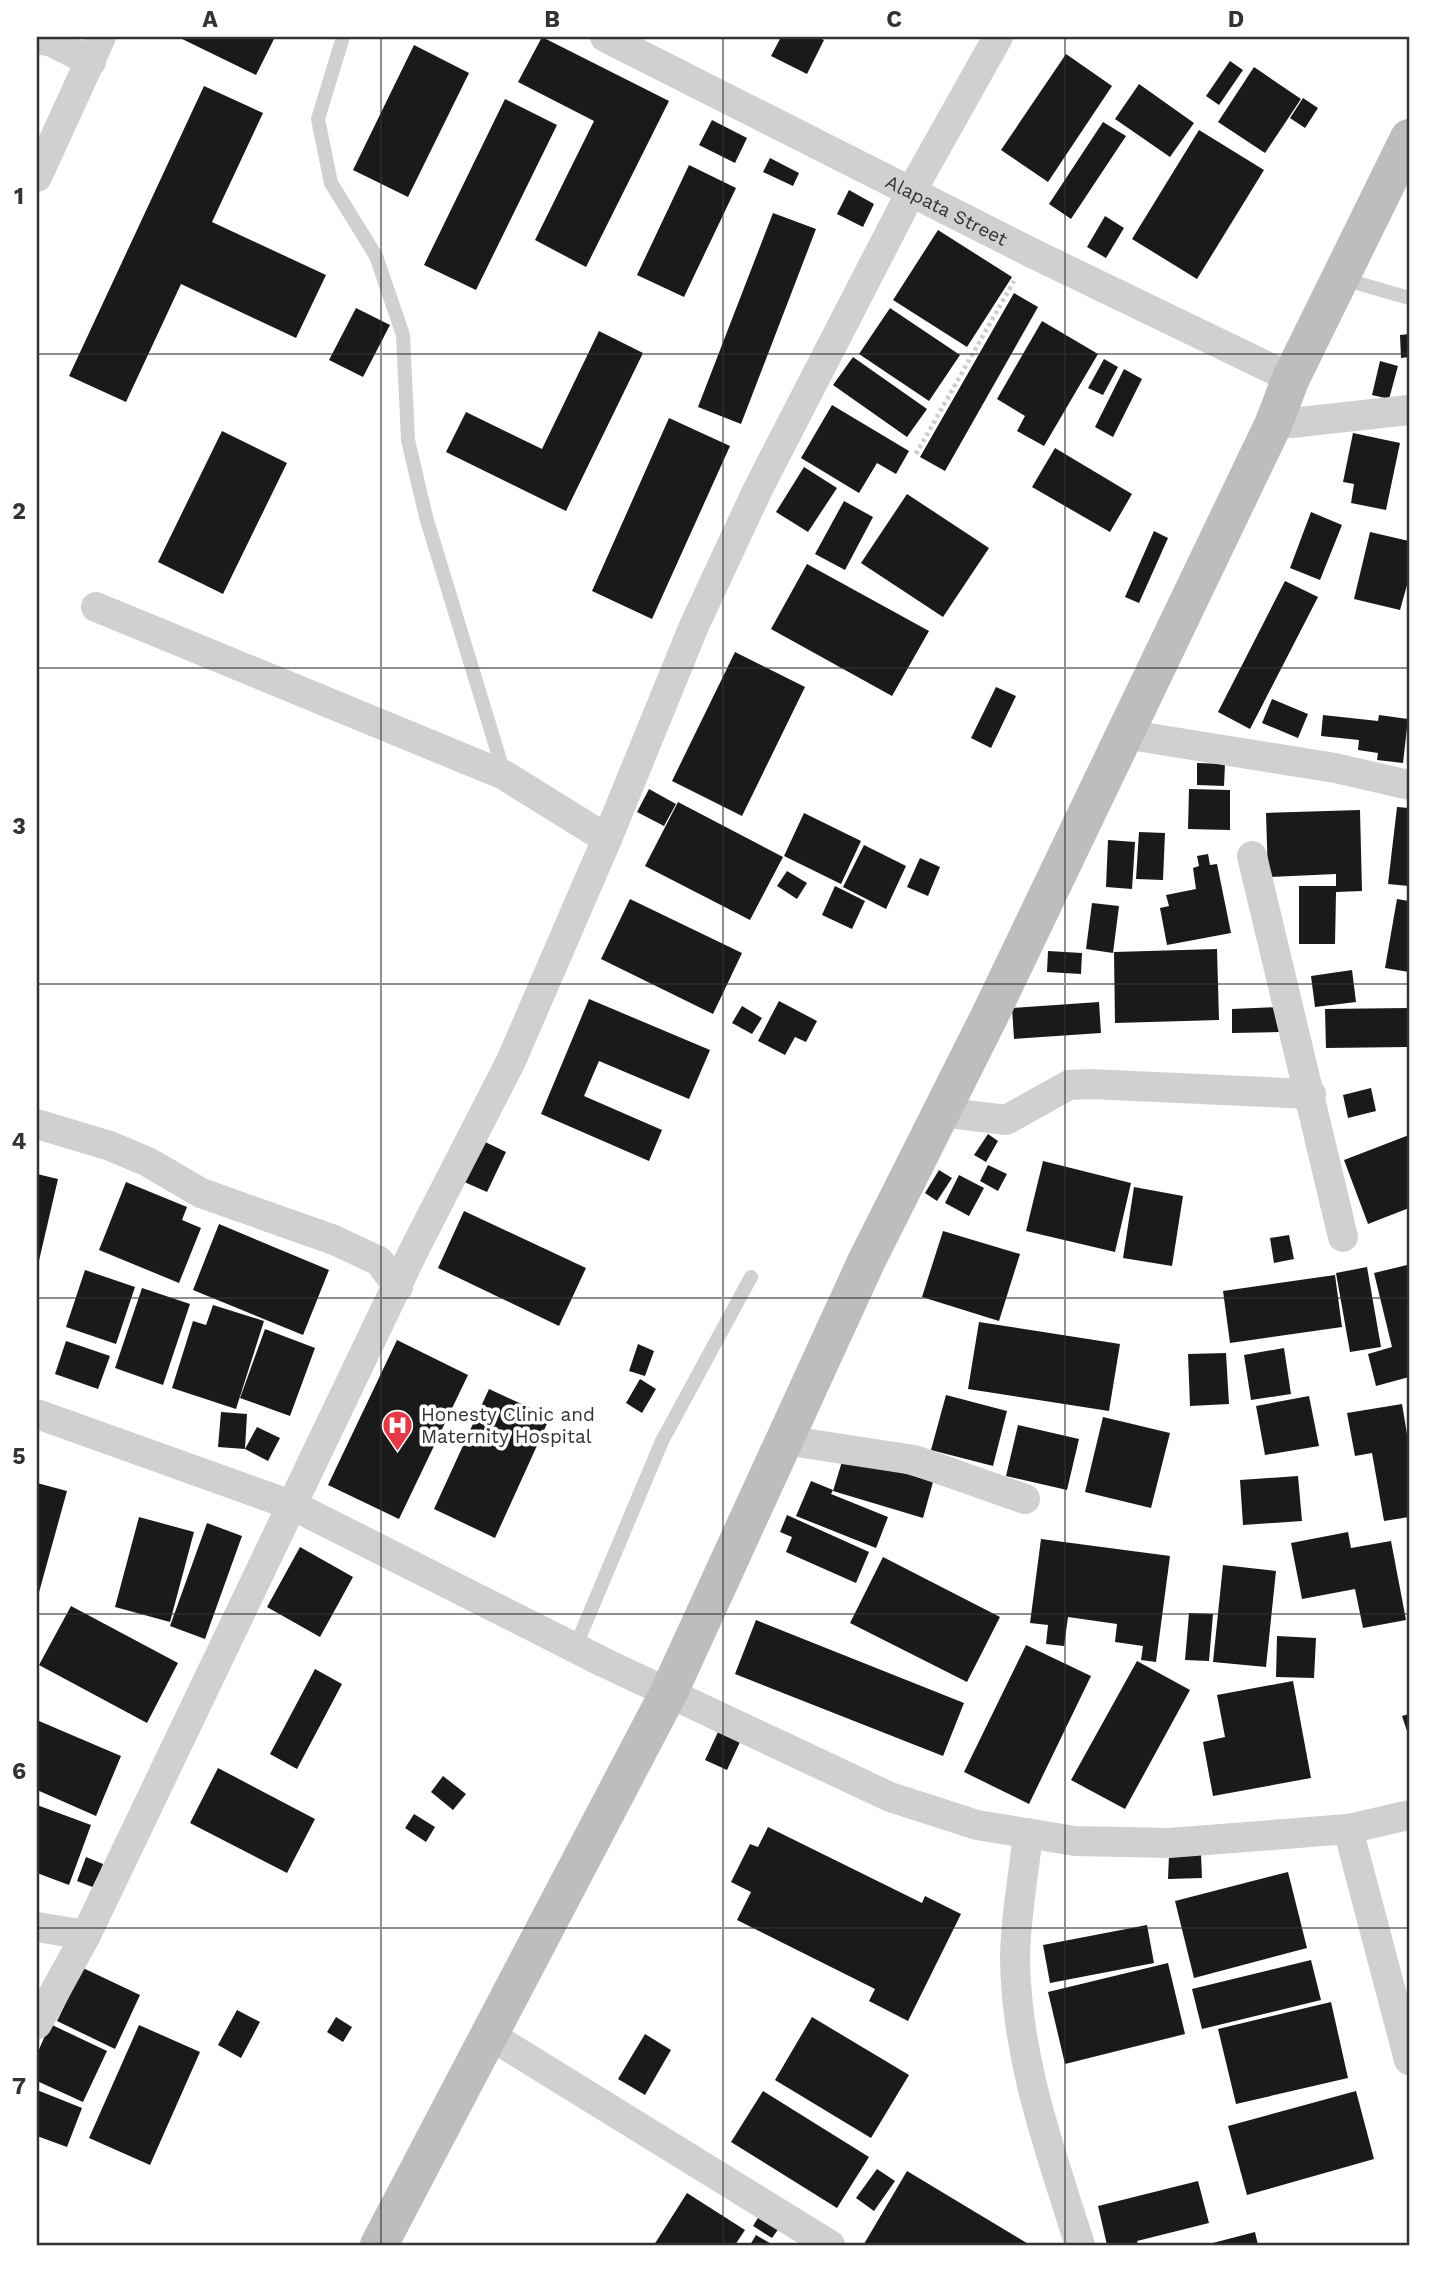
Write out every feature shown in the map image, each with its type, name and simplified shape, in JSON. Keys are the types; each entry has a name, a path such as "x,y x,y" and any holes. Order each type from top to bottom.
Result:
{"street":[{"name":"Alapata Street","path":"606,37 1030,252 1292,378"},
{"path":"37,2024 86,1936 398,1286 511,1061 607,839 699,614 758,489 911,192 998,37"},
{"path":"37,39 96,49 37,177"},
{"path":"380,2245 669,1692 866,1262 1124,734 1409,138"},
{"path":"1273,425 1409,410"},
{"path":"96,607 504,775 607,839"},
{"path":"1124,734 1335,768 1409,785"},
{"path":"1252,856 1343,1237"},
{"path":"941,1112 1006,1120 1069,1086 1090,1084 1311,1094"},
{"path":"37,1124 110,1146 148,1162 201,1193 334,1240 379,1261 398,1286"},
{"path":"37,1414 294,1506 575,1648 890,1797 976,1825 1075,1841 1169,1843 1348,1829 1409,1815"},
{"path":"784,1440 914,1460 1025,1500"},
{"path":"1348,1829 1409,2060"},
{"path":"1028,1833 1015,1959 1023,2054 1032,2093 1080,2245"},
{"path":"37,1927 86,1936"},
{"path":"488,2034 830,2245"}],"lane":[{"path":"343,37 318,118 331,183 376,256 403,335 408,440 420,492 504,775"},
{"path":"1340,278 1409,299"},
{"path":"575,1648 662,1441 751,1277"}],"path":[{"path":"916,454 1030,252"}],"building":[{"path":"178,37 275,37 256,75"},
{"path":"542,37 669,101 586,267 535,240 594,121 518,82"},
{"path":"781,37 818,37 824,40 807,74 771,56"},
{"path":"414,45 469,73 408,197 353,170"},
{"path":"1066,54 1112,86 1048,182 1001,150"},
{"path":"1230,61 1243,70 1219,105 1206,96"},
{"path":"1254,67 1301,99 1265,153 1218,122"},
{"path":"1139,84 1194,123 1170,157 1115,119"},
{"path":"204,86 263,113 212,222 326,275 296,338 181,284 126,402 69,376"},
{"path":"1303,98 1318,108 1305,128 1290,118"},
{"path":"505,99 557,125 476,290 424,265"},
{"path":"712,120 747,138 735,163 699,145"},
{"path":"1103,122 1126,136 1071,219 1049,204"},
{"path":"1199,130 1264,170 1197,279 1132,239"},
{"path":"770,158 799,173 793,186 763,172"},
{"path":"689,165 736,188 684,297 637,275"},
{"path":"849,190 874,204 863,227 837,214"},
{"path":"773,213 816,229 741,424 698,407"},
{"path":"1105,216 1124,228 1106,258 1087,247"},
{"path":"938,230 1012,277 967,347 893,300"},
{"path":"1014,293 1038,307 945,471 920,457"},
{"path":"356,308 390,325 363,377 329,360"},
{"path":"890,308 960,355 929,401 859,354"},
{"path":"1042,321 1098,354 1044,446 1017,431 1025,416 997,399"},
{"path":"599,331 643,353 566,511 446,452 466,412 542,449"},
{"path":"1409,334 1409,357 1401,358 1400,335"},
{"path":"853,357 927,409 907,437 833,385"},
{"path":"1104,359 1118,367 1103,395 1088,388"},
{"path":"1380,361 1398,366 1389,399 1372,395"},
{"path":"1124,369 1142,379 1113,437 1095,427"},
{"path":"832,405 909,451 896,474 877,463 859,493 801,458"},
{"path":"669,418 730,446 652,619 592,591"},
{"path":"222,431 287,463 223,594 158,562"},
{"path":"1353,433 1400,443 1386,510 1351,503 1354,484 1343,482"},
{"path":"1055,448 1132,494 1110,532 1032,487"},
{"path":"804,467 837,488 808,532 776,512"},
{"path":"907,494 989,548 943,617 861,563"},
{"path":"844,501 873,517 845,570 815,554"},
{"path":"1311,512 1342,525 1320,580 1290,568"},
{"path":"1154,531 1168,538 1139,603 1125,597"},
{"path":"1370,532 1409,541 1409,585 1400,610 1354,599"},
{"path":"807,564 929,631 892,696 771,629"},
{"path":"1285,581 1318,597 1250,729 1218,712"},
{"path":"735,652 805,687 742,816 672,781"},
{"path":"996,687 1016,696 991,748 971,738"},
{"path":"1272,699 1308,714 1298,738 1262,723"},
{"path":"1323,715 1378,721 1379,715 1408,719 1403,763 1377,760 1378,753 1358,750 1359,740 1321,736"},
{"path":"1197,763 1225,764 1224,786 1197,785"},
{"path":"649,789 676,804 664,826 637,812"},
{"path":"1189,789 1230,790 1230,830 1188,829"},
{"path":"678,802 783,857 750,920 645,866"},
{"path":"1397,807 1409,808 1409,886 1388,884"},
{"path":"1360,810 1362,891 1336,892 1335,944 1299,944 1299,886 1336,886 1336,874 1268,877 1266,813"},
{"path":"804,813 861,841 841,884 784,856"},
{"path":"1139,832 1165,833 1163,880 1136,879"},
{"path":"1108,840 1135,842 1132,889 1106,887"},
{"path":"864,845 906,866 886,909 843,887"},
{"path":"1208,854 1210,865 1217,864 1231,933 1167,945 1160,908 1169,906 1166,895 1196,889 1193,868 1199,866 1197,856"},
{"path":"920,858 940,867 928,896 907,887"},
{"path":"787,871 807,883 797,899 777,886"},
{"path":"835,886 865,901 852,929 822,915"},
{"path":"630,899 742,953 713,1014 601,959"},
{"path":"1397,899 1409,901 1409,972 1385,968"},
{"path":"1092,903 1119,906 1113,953 1086,949"},
{"path":"1217,949 1219,1020 1115,1023 1114,952"},
{"path":"1048,951 1082,953 1081,974 1047,972"},
{"path":"1352,970 1356,1002 1315,1007 1311,976"},
{"path":"589,999 710,1050 689,1099 599,1061 584,1096 662,1130 649,1161 541,1114"},
{"path":"779,1001 817,1021 806,1042 795,1037 785,1055 758,1041"},
{"path":"1099,1002 1101,1033 1014,1039 1012,1008"},
{"path":"742,1006 762,1018 752,1034 732,1023"},
{"path":"1279,1007 1279,1032 1232,1033 1232,1009"},
{"path":"1409,1008 1409,1047 1326,1048 1325,1009"},
{"path":"1371,1088 1376,1111 1348,1118 1343,1095"},
{"path":"988,1134 998,1141 986,1162 974,1155"},
{"path":"1409,1135 1409,1208 1368,1224 1344,1160"},
{"path":"481,1140 506,1152 487,1192 462,1181"},
{"path":"1043,1161 1131,1183 1115,1252 1026,1231"},
{"path":"988,1165 1007,1174 998,1191 980,1181"},
{"path":"939,1170 952,1178 937,1201 925,1193"},
{"path":"37,1174 58,1179 38,1265 37,1265"},
{"path":"959,1175 984,1188 969,1216 945,1203"},
{"path":"126,1182 187,1207 182,1220 201,1228 179,1283 99,1250"},
{"path":"1134,1187 1183,1196 1172,1266 1123,1258"},
{"path":"464,1211 586,1268 559,1326 438,1268"},
{"path":"219,1224 329,1270 303,1335 193,1290"},
{"path":"943,1231 1020,1254 999,1321 922,1297"},
{"path":"1289,1235 1294,1259 1274,1263 1270,1238"},
{"path":"1407,1265 1409,1377 1376,1386 1368,1354 1392,1347 1374,1273"},
{"path":"1367,1267 1381,1347 1350,1352 1336,1273"},
{"path":"85,1270 135,1287 116,1344 66,1327"},
{"path":"1335,1275 1342,1327 1230,1343 1223,1291"},
{"path":"142,1288 190,1304 163,1385 115,1368"},
{"path":"213,1305 264,1321 236,1409 172,1388 193,1321 206,1325"},
{"path":"979,1322 1120,1344 1109,1411 968,1389"},
{"path":"265,1329 315,1348 290,1416 240,1398"},
{"path":"397,1340 468,1375 399,1519 328,1485"},
{"path":"66,1341 110,1356 98,1389 55,1374"},
{"path":"638,1344 654,1351 645,1376 629,1371"},
{"path":"1284,1348 1291,1394 1251,1400 1244,1355"},
{"path":"1226,1353 1229,1404 1190,1406 1188,1354"},
{"path":"640,1379 656,1389 642,1413 626,1403"},
{"path":"489,1389 550,1417 495,1538 434,1509"},
{"path":"946,1395 1007,1411 993,1466 931,1450"},
{"path":"1309,1396 1319,1446 1265,1455 1256,1406"},
{"path":"1402,1404 1409,1446 1409,1517 1384,1521 1372,1453 1355,1456 1347,1413"},
{"path":"221,1412 247,1414 245,1449 218,1447"},
{"path":"1103,1417 1170,1433 1151,1508 1085,1492"},
{"path":"1018,1425 1079,1439 1067,1490 1006,1476"},
{"path":"257,1427 280,1438 268,1461 245,1449"},
{"path":"844,1455 933,1482 923,1518 833,1491"},
{"path":"1298,1476 1302,1521 1243,1525 1240,1480"},
{"path":"811,1481 833,1490 831,1494 888,1517 876,1548 796,1516"},
{"path":"37,1483 67,1491 38,1596 37,1596"},
{"path":"787,1515 869,1552 856,1583 786,1552 792,1537 780,1532"},
{"path":"139,1517 194,1532 170,1622 115,1607"},
{"path":"207,1523 242,1536 205,1639 170,1626"},
{"path":"1348,1532 1351,1548 1391,1541 1406,1620 1363,1628 1355,1589 1302,1599 1291,1543"},
{"path":"1041,1539 1170,1556 1156,1662 1141,1660 1143,1646 1115,1642 1117,1624 1068,1617 1064,1646 1046,1644 1048,1625 1030,1623"},
{"path":"300,1547 353,1577 320,1637 267,1607"},
{"path":"883,1557 1000,1617 967,1682 850,1623"},
{"path":"1223,1565 1276,1571 1266,1667 1213,1662"},
{"path":"71,1606 178,1663 147,1723 39,1665"},
{"path":"1189,1613 1213,1614 1209,1661 1185,1660"},
{"path":"756,1620 964,1703 943,1756 735,1674"},
{"path":"1277,1636 1316,1638 1314,1678 1276,1677"},
{"path":"1026,1645 1091,1676 1029,1804 964,1772"},
{"path":"1137,1661 1190,1690 1125,1809 1071,1780"},
{"path":"315,1669 342,1684 297,1769 270,1754"},
{"path":"1293,1681 1311,1778 1213,1796 1203,1742 1225,1737 1217,1695"},
{"path":"1409,1714 1409,1737 1402,1716"},
{"path":"39,1721 121,1756 96,1816 37,1790"},
{"path":"718,1732 740,1742 727,1770 705,1760"},
{"path":"218,1768 315,1819 287,1873 190,1823"},
{"path":"443,1776 466,1794 453,1810 431,1792"},
{"path":"37,1805 91,1825 69,1885 37,1873"},
{"path":"414,1814 435,1827 426,1842 405,1828"},
{"path":"768,1827 922,1903 925,1896 961,1914 908,2021 869,2001 875,1989 737,1920 751,1892 731,1882 750,1844 758,1847"},
{"path":"1201,1854 1202,1878 1168,1879 1169,1855"},
{"path":"86,1857 103,1864 95,1888 77,1881"},
{"path":"1288,1872 1307,1948 1194,1978 1175,1901"},
{"path":"1147,1925 1154,1963 1050,1983 1043,1945"},
{"path":"1311,1960 1321,2000 1202,2029 1192,1989"},
{"path":"1168,1963 1185,2034 1065,2064 1048,1992"},
{"path":"83,1968 140,1995 115,2049 57,2021"},
{"path":"1331,2002 1348,2078 1236,2104 1218,2029"},
{"path":"237,2010 260,2022 241,2058 218,2045"},
{"path":"336,2017 352,2027 343,2042 327,2032"},
{"path":"812,2017 909,2075 871,2138 775,2080"},
{"path":"50,2024 107,2051 83,2102 37,2081 37,2054"},
{"path":"139,2025 200,2052 150,2165 89,2138"},
{"path":"645,2034 671,2050 645,2095 618,2079"},
{"path":"37,2090 82,2108 67,2147 37,2136"},
{"path":"763,2091 869,2157 837,2208 731,2142"},
{"path":"1356,2091 1374,2159 1247,2195 1228,2126"},
{"path":"877,2169 895,2181 874,2211 856,2198"},
{"path":"907,2171 1030,2245 864,2244"},
{"path":"1198,2181 1209,2223 1137,2241 1138,2245 1107,2245 1098,2206"},
{"path":"687,2193 745,2230 735,2245 654,2245"},
{"path":"762,2211 782,2224 772,2238 753,2226"},
{"path":"1255,2232 1258,2245 1209,2245 1209,2244"},
{"path":"756,2235 773,2245 750,2245"}],"place":[{"name":"Honesty Clinic and Maternity Hospital","path":"398,1452"}]}
